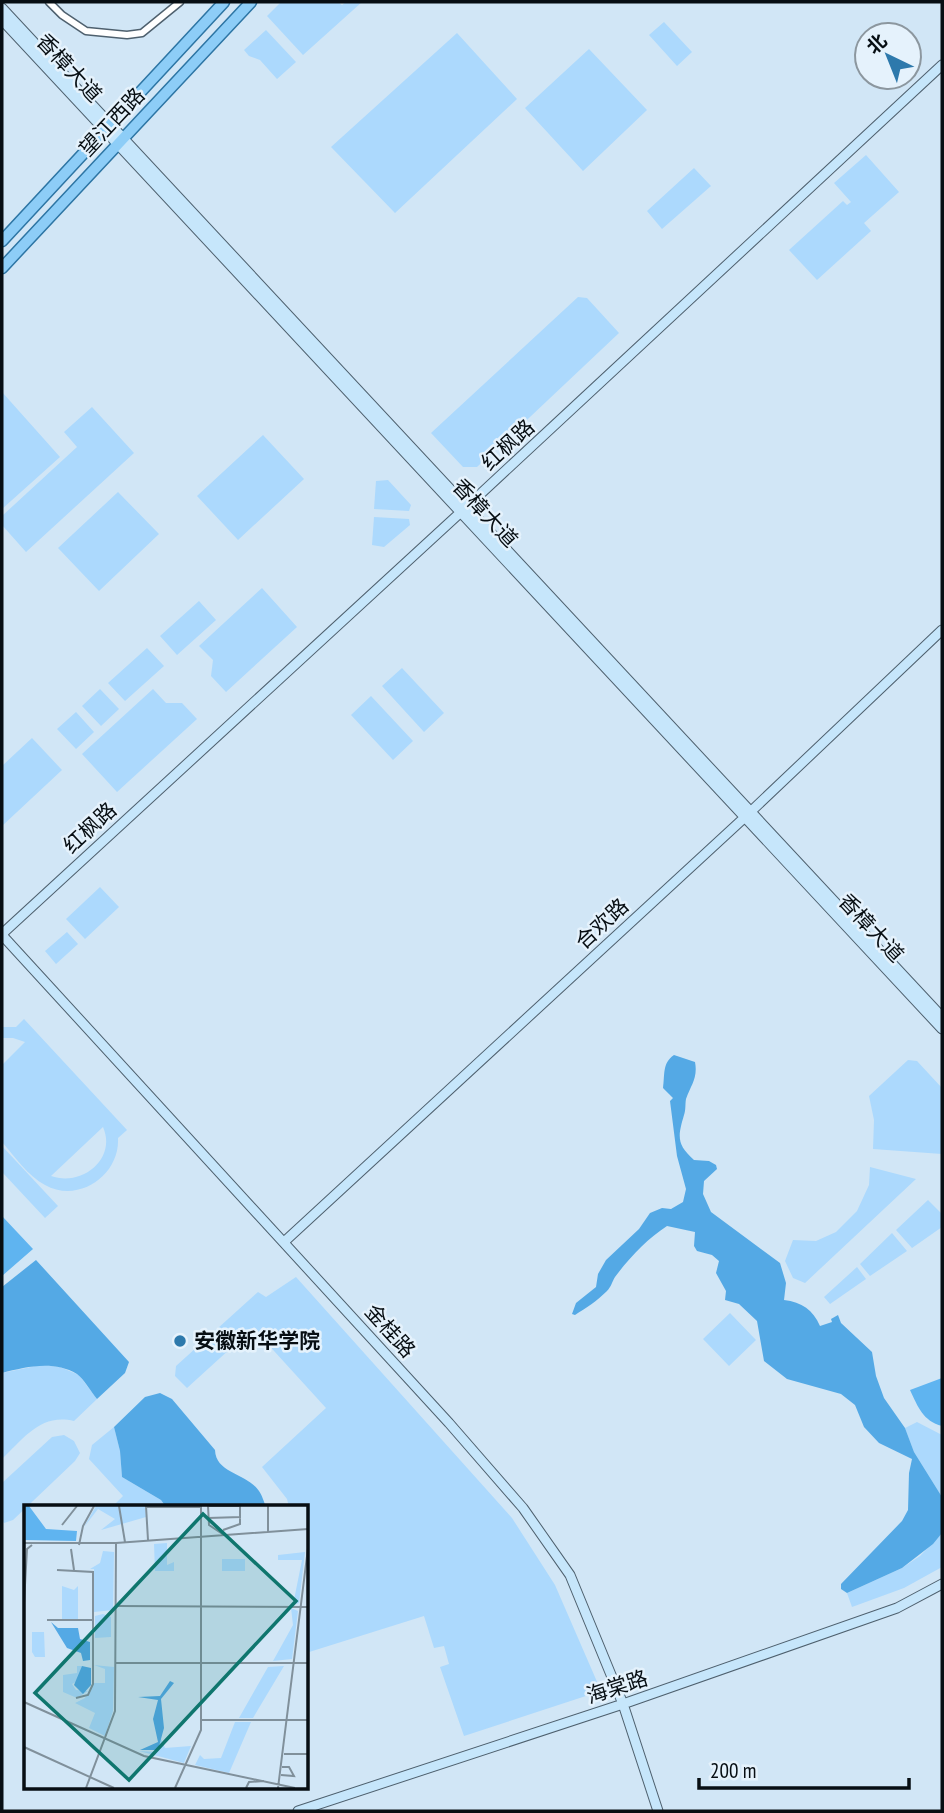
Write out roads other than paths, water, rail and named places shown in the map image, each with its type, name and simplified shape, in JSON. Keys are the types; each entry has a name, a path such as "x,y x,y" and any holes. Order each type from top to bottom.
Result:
{"main road":[{"name":"望江西路","path":"2,268 251,2"},
{"name":"望江西路","path":"2,242 217,4"}],"street":[{"path":"49,2 62,15 86,31 127,35 142,33 180,2"},
{"name":"香樟大道","path":"2,8 107,127 464,509 942,1029"},
{"name":"香樟大道","path":"2,20 107,127"},
{"name":"红枫路","path":"2,934 942,65"},
{"name":"合欢路","path":"284,1242 747,815 942,630"},
{"name":"香樟大道","path":"747,815 942,1017"},
{"name":"金桂路","path":"2,934 450,1423 523,1508 570,1575 623,1704 658,1811"},
{"name":"海棠路","path":"298,1811 623,1704 904,1606 942,1584"}],"place":[{"name":"安徽新华学院","path":"180,1341"}]}
